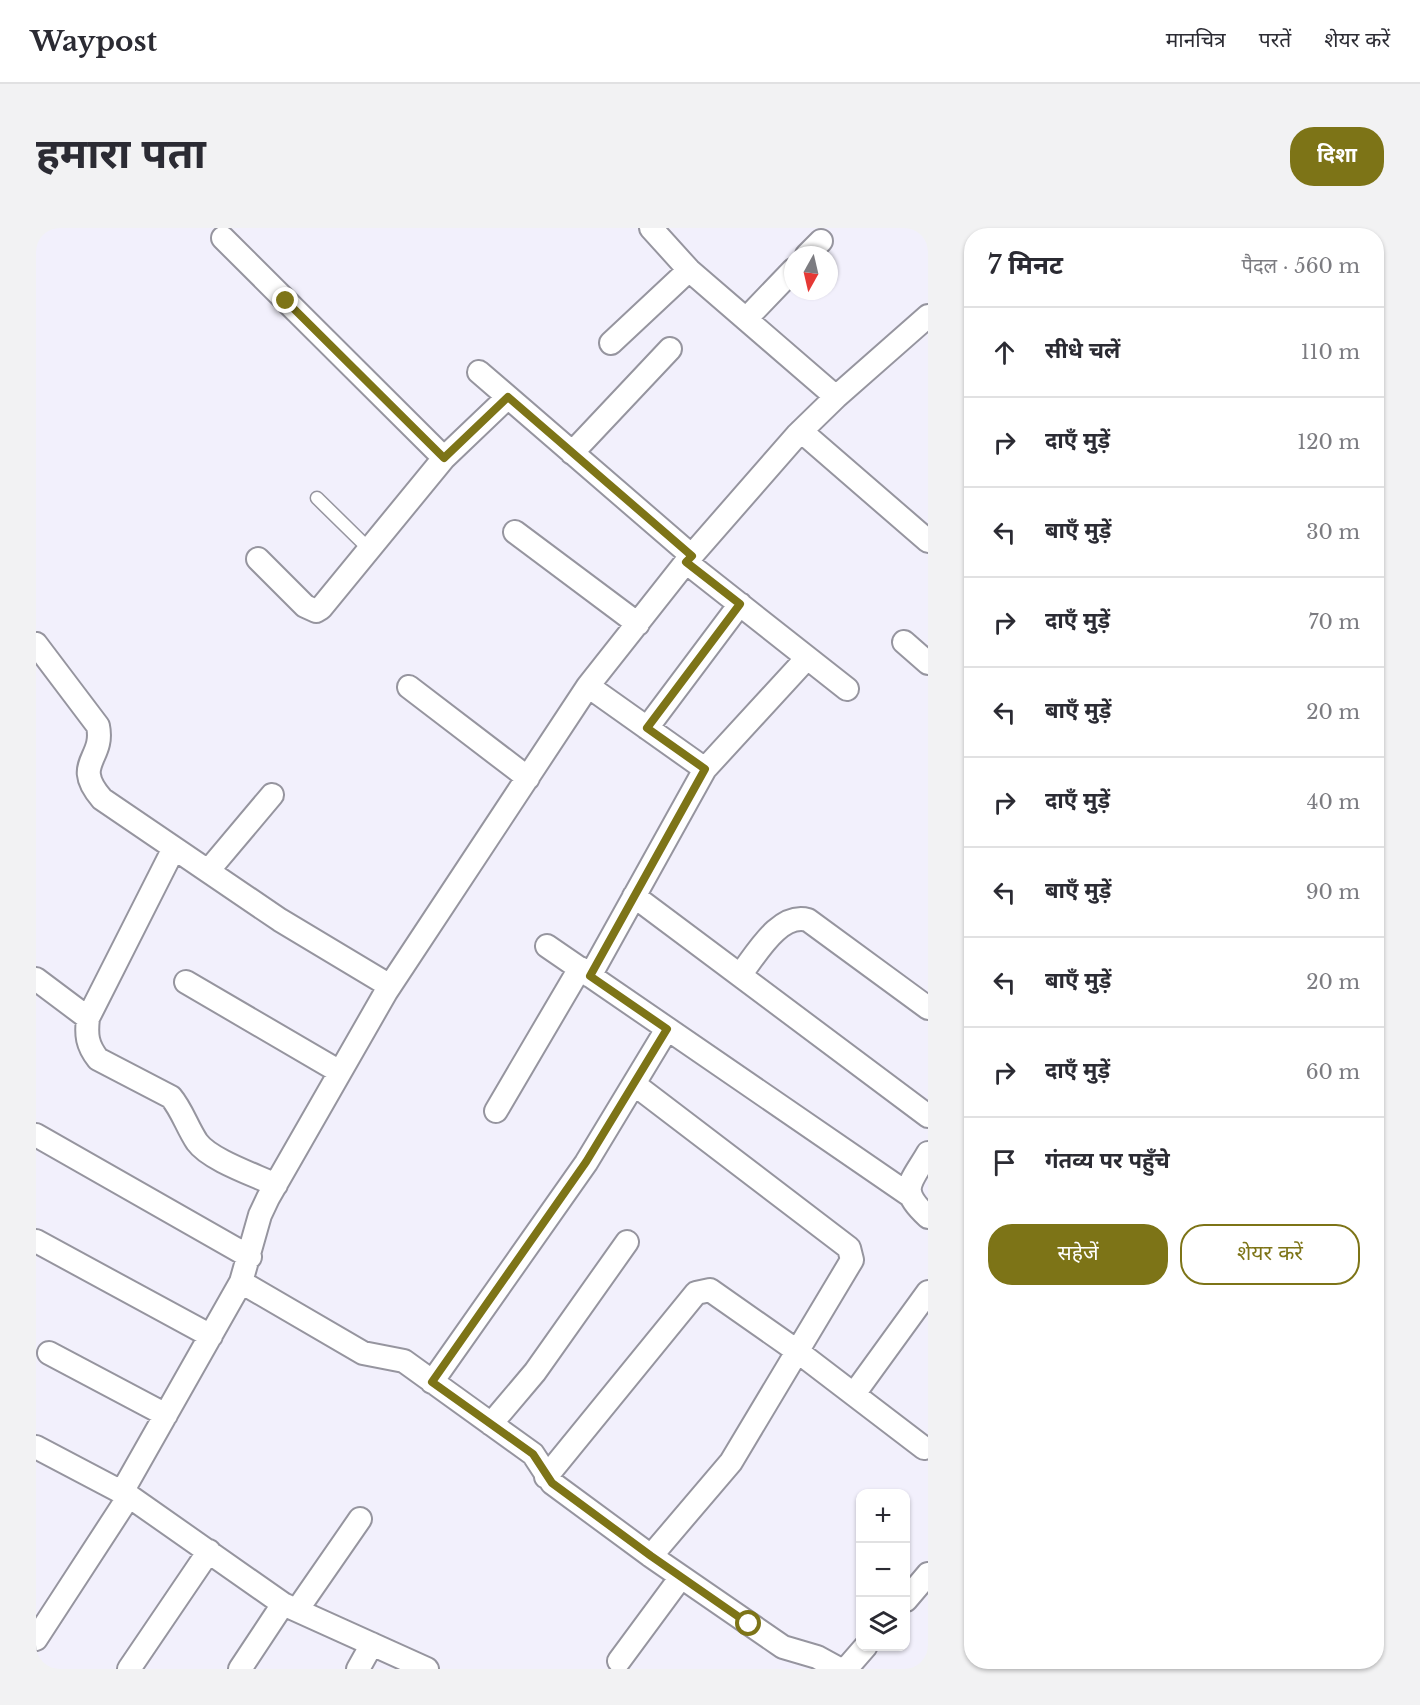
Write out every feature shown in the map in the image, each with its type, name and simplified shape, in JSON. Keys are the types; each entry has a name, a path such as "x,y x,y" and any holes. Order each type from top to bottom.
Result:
{"street":[{"path":"651,228 690,270 836,397"},
{"path":"223,238 444,458"},
{"path":"611,343 690,270"},
{"path":"746,319 784,279"},
{"path":"36,1640 126,1494 166,1415 241,1282 260,1215 340,1072 390,986 588,686 689,559 801,431 928,316"},
{"path":"572,453 670,349"},
{"path":"479,372 740,604 848,689"},
{"path":"258,559 304,606 316,611 444,458 508,397"},
{"path":"801,431 928,541"},
{"path":"515,532 638,624"},
{"path":"647,728 740,604"},
{"path":"904,642 928,663"},
{"path":"36,644 98,726 99,743 87,774 90,786 102,799 280,920 390,986"},
{"path":"496,1111 634,896 705,769 807,658"},
{"path":"588,686 705,769"},
{"path":"409,687 528,778"},
{"path":"208,871 272,795"},
{"path":"174,848 88,1018 86,1034 89,1048 98,1059 171,1097 179,1107 198,1144 210,1154 276,1185"},
{"path":"634,896 928,1116"},
{"path":"740,975 784,923 799,918 808,920 928,1008"},
{"path":"547,945 909,1194 912,1202 928,1217"},
{"path":"36,979 88,1018"},
{"path":"186,982 340,1072"},
{"path":"432,1382 586,1162 667,1029"},
{"path":"634,1084 849,1248 852,1260 730,1462 651,1556"},
{"path":"36,1135 249,1257"},
{"path":"909,1194 914,1177 928,1153"},
{"path":"36,1241 211,1336"},
{"path":"491,1424 535,1372 627,1242"},
{"path":"241,1282 363,1353 404,1361 533,1454 546,1477 651,1556 783,1647 816,1657 839,1669"},
{"path":"546,1477 696,1293 710,1290 797,1351 924,1448"},
{"path":"854,1394 928,1292"},
{"path":"49,1353 166,1415"},
{"path":"37,1450 126,1494 290,1607 427,1669"},
{"path":"240,1669 360,1519"},
{"path":"129,1669 209,1551"},
{"path":"909,1597 928,1574"},
{"path":"619,1662 681,1577"},
{"path":"358,1669 372,1644"},
{"path":"846,1669 862,1651"}],"lane":[{"path":"317,498 369,549"}],"route":[{"path":"286,301 444,458 508,397 692,556 686,562 740,604 647,728 705,769 590,976 667,1029 586,1162 432,1382 533,1454 552,1483 749,1624"}]}
